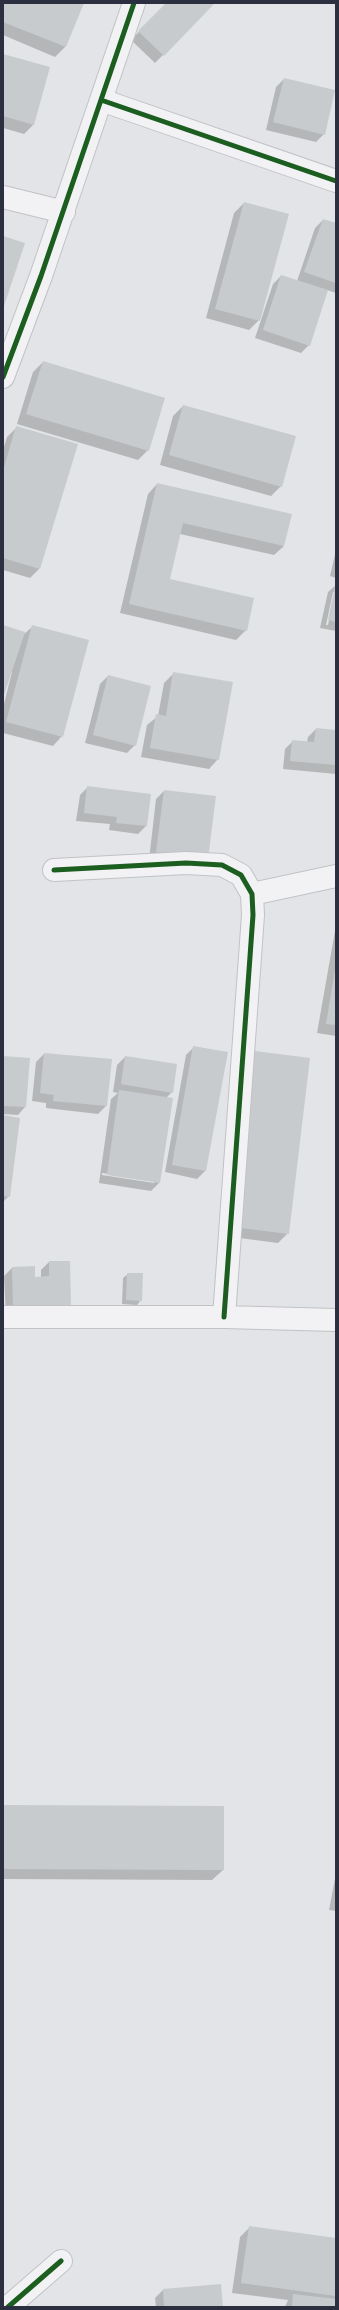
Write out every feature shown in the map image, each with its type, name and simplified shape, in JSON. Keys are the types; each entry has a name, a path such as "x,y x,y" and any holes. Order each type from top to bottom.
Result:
{"street":[{"path":"3,377 64,212 134,3"},
{"path":"101,100 336,180"},
{"path":"3,197 64,212"},
{"path":"54,870 186,863 222,865 241,875 252,894 253,923 224,1317"},
{"path":"252,894 336,876"},
{"path":"3,1317 224,1317 336,1320"},
{"path":"8,2307 61,2261"}],"building":[{"path":"3,3 84,3 66,47 3,22"},
{"path":"166,3 215,3 164,56 138,31"},
{"path":"3,54 50,67 34,125 3,116"},
{"path":"284,78 335,90 325,135 273,122"},
{"path":"244,202 289,214 260,321 215,309"},
{"path":"323,219 336,223 336,283 304,272"},
{"path":"3,236 25,243 3,309"},
{"path":"281,275 328,290 310,346 263,330"},
{"path":"43,361 165,398 149,451 26,414"},
{"path":"183,405 296,436 282,487 169,455"},
{"path":"16,426 78,444 40,569 3,558 3,471"},
{"path":"157,483 292,514 284,546 183,523 170,579 254,598 247,631 129,604"},
{"path":"336,586 336,622 328,620"},
{"path":"3,625 25,632 3,698"},
{"path":"32,625 89,640 63,737 6,722"},
{"path":"173,672 233,682 219,760 150,748 156,714 166,716"},
{"path":"108,675 151,686 136,746 93,735"},
{"path":"316,728 336,730 336,765 290,761 292,740 314,742"},
{"path":"87,786 151,794 147,826 116,823 117,817 84,813"},
{"path":"164,790 216,796 208,859 156,852"},
{"path":"336,970 336,1025 326,1024"},
{"path":"193,1046 228,1052 206,1171 172,1165"},
{"path":"255,1051 310,1058 289,1234 233,1227"},
{"path":"44,1053 112,1059 107,1106 53,1101 54,1095 40,1093"},
{"path":"3,1056 30,1058 26,1107 3,1106"},
{"path":"125,1056 177,1064 173,1093 121,1084"},
{"path":"119,1090 173,1098 160,1183 107,1175"},
{"path":"3,1115 20,1118 10,1197 3,1196"},
{"path":"49,1261 70,1261 71,1307 13,1309 12,1267 35,1266 35,1277 49,1276"},
{"path":"127,1273 143,1273 142,1301 126,1300"},
{"path":"3,1805 224,1806 224,1870 3,1869"},
{"path":"249,2226 336,2238 336,2296 241,2283"},
{"path":"221,2284 223,2307 164,2307 163,2289"},
{"path":"293,2294 336,2299 336,2307 292,2307"}],"cycle path":[{"path":"3,377 41,276 134,3"},
{"path":"101,100 336,181"},
{"path":"54,870 186,863 222,865 241,875 252,894 253,915 224,1317"},
{"path":"8,2307 61,2261"}]}
